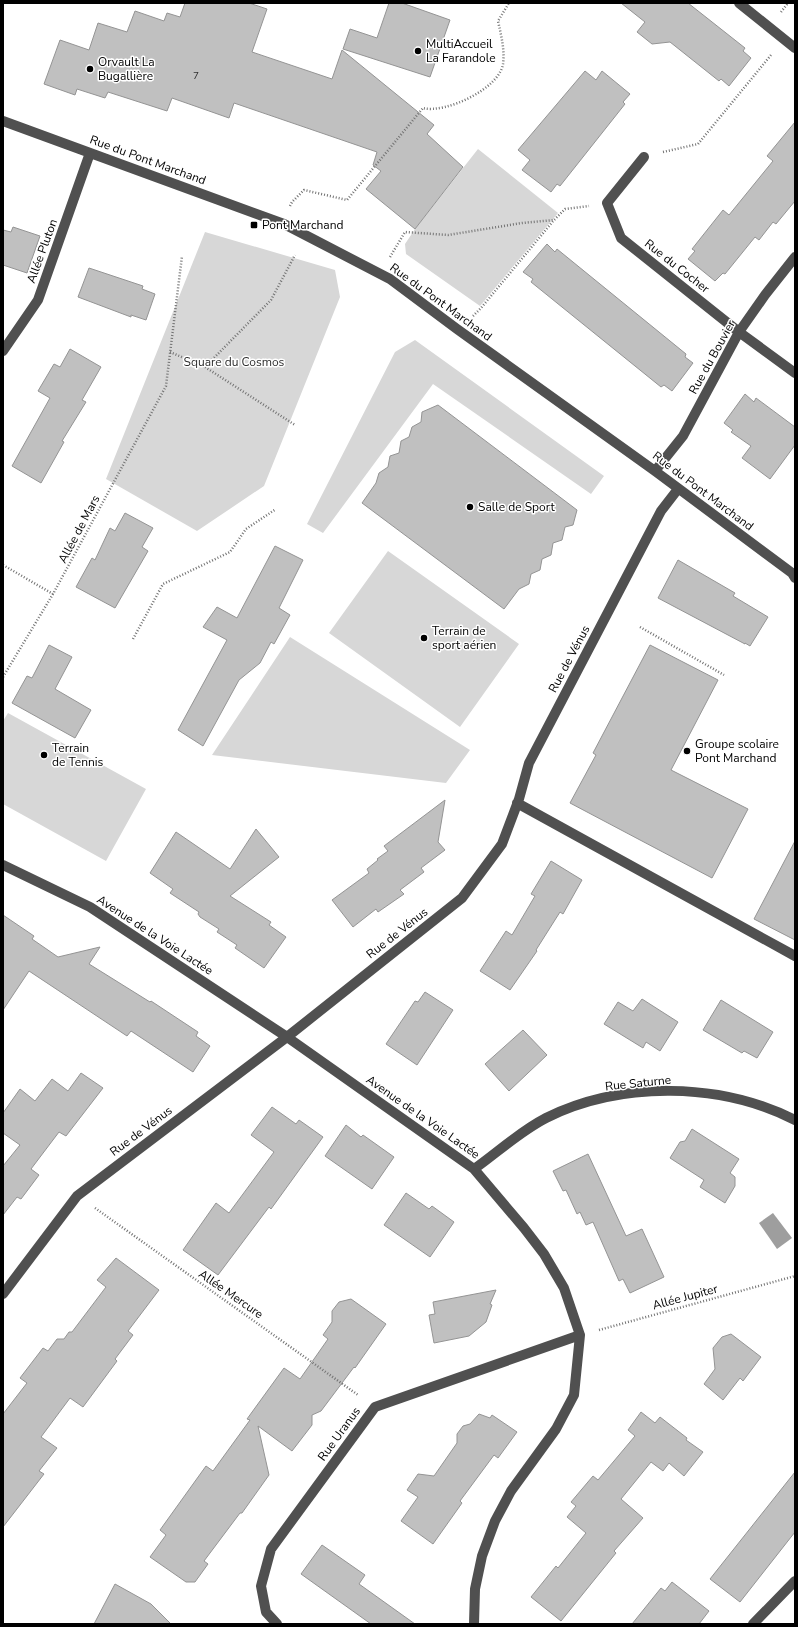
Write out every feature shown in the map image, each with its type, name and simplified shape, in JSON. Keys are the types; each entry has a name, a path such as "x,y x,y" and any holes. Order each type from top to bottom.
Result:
{"street":[{"path":"738,3 795,48"},
{"name":"Rue du Pont Marchand","path":"3,121 284,224 390,279 655,471 792,573 795,578"},
{"name":"Allée Pluton","path":"3,351 38,300 90,153"},
{"path":"607,203 644,157"},
{"name":"Rue du Cocher","path":"607,203 621,238 739,332 795,373"},
{"name":"Rue du Bouvier","path":"655,471 683,436 739,332 764,295 795,257"},
{"name":"Rue de Vénus","path":"3,1294 77,1196 287,1037 462,898 502,844 517,803 529,763 661,512 678,489"},
{"path":"517,803 795,956"},
{"name":"Avenue de la Voie Lactée","path":"3,865 90,907 287,1037 474,1169 511,1211 544,1254 564,1288 580,1335 574,1395 556,1429 511,1491 495,1521 482,1556 475,1589 474,1624"},
{"name":"Rue Saturne","path":"474,1169 513,1138 546,1118 584,1104 612,1096 680,1091 714,1095 746,1100 795,1120"},
{"name":"Rue Uranus","path":"277,1624 266,1612 261,1586 271,1548 375,1407 580,1335"},
{"path":"753,1624 795,1581"}],"path":[{"path":"284,224 292,202 304,190 347,200 423,108 431,110 471,98 494,81 503,65 502,43 498,21 509,3"},
{"path":"644,157 698,144 784,39"},
{"path":"457,329 481,308 554,220 565,209 607,203"},
{"path":"390,279 387,261 405,232 448,235 522,223 554,220"},
{"path":"205,367 271,300 295,255"},
{"path":"182,256 170,352 205,367 295,425"},
{"name":"Allée de Mars","path":"3,677 54,594 166,386 170,352"},
{"path":"133,639 163,584 230,552 246,528 276,509"},
{"path":"3,565 54,594"},
{"path":"640,627 724,675"},
{"name":"Allée Mercure","path":"77,1196 375,1407"},
{"name":"Allée Jupiter","path":"580,1335 795,1276"}],"green space":[{"path":"478,149 558,213 480,306 406,254 405,244 415,229"},
{"name":"Square du Cosmos","path":"205,232 335,270 340,297 264,486 197,531 106,479"},
{"path":"415,340 604,476 591,494 433,384 323,533 307,524 395,352"},
{"name":"Terrain de sport aérien","path":"388,551 519,644 460,727 329,633"},
{"path":"290,637 470,750 446,783 212,755"},
{"name":"Terrain de Tennis","path":"8,713 146,789 106,861 3,804 3,721"}],"shaded area":[{"path":"773,1213 792,1238 777,1249 759,1223"}],"building":[{"path":"185,3 249,3 267,9 252,52 332,79 342,50 434,125 427,134 463,167 415,229 366,189 381,171 373,165 377,152 234,103 229,118 172,98 167,111 108,92 105,98 77,89 75,95 44,84 60,40 89,50 98,23 127,32 135,11 164,21 167,13 180,17"},
{"name":"MultiAccueil La Farandole","path":"389,3 402,3 450,20 430,77 343,49 350,29 377,38"},
{"path":"621,3 688,3 745,48 743,51 751,58 729,86 721,79 719,81 670,42 652,44 637,32 645,22"},
{"path":"585,71 596,80 602,71 630,94 623,102 625,104 560,186 557,184 551,192 522,170 530,160 518,150"},
{"path":"795,122 795,201 776,224 773,222 759,240 755,237 725,274 723,273 715,281 688,259 695,251 692,249 723,210 729,215 773,161 767,156"},
{"path":"13,227 40,236 27,273 3,265 3,230 11,232"},
{"path":"547,244 555,252 557,249 686,354 685,357 693,363 672,391 664,385 661,387 531,282 533,279 523,272"},
{"path":"89,268 143,286 142,289 155,294 146,320 131,315 131,317 78,297"},
{"path":"70,349 101,367 82,400 86,402 62,441 64,442 41,483 12,466 50,398 38,391 54,364 60,367"},
{"path":"745,394 754,402 756,398 795,427 795,445 770,479 742,458 751,446 731,432 733,430 724,423"},
{"name":"Salle de Sport","path":"438,405 577,510 573,525 565,527 562,540 553,543 551,555 542,559 540,570 531,574 529,584 519,589 504,609 362,503 376,483 379,473 388,467 390,456 399,453 401,441 409,437 412,427 421,422 422,412"},
{"path":"125,513 153,528 142,547 148,551 115,608 76,587 92,558 95,560 110,528 115,531"},
{"path":"275,546 303,560 279,608 290,615 274,644 271,642 260,663 239,680 203,746 178,730 227,640 203,627 217,607 237,618"},
{"path":"678,560 735,593 733,596 768,617 750,646 658,598"},
{"path":"49,645 72,657 55,689 91,710 75,738 12,703 27,676 32,678"},
{"path":"650,645 718,680 671,770 748,809 712,878 570,803 596,755 593,753"},
{"path":"445,800 438,842 445,850 421,868 424,872 400,890 404,894 378,912 376,909 353,927 332,900 369,873 367,869 388,851 384,846"},
{"path":"256,829 279,857 230,896 271,922 269,925 286,937 264,968 235,948 237,945 217,932 219,929 200,917 198,914 199,912 170,893 173,889 150,873 176,832 230,869"},
{"path":"795,841 795,940 754,919"},
{"path":"551,861 582,880 563,914 560,912 536,950 537,951 510,990 480,971 506,931 512,935 535,896 531,894"},
{"path":"3,915 34,936 32,939 58,957 100,947 89,964 150,1002 151,1001 198,1032 196,1036 210,1046 193,1072 131,1031 127,1036 29,971 3,1010"},
{"path":"425,992 453,1010 417,1065 386,1044 415,1001 418,1002"},
{"path":"642,999 678,1022 660,1051 646,1042 643,1048 604,1024 618,1002 633,1011"},
{"path":"721,1000 773,1032 757,1058 744,1051 742,1053 703,1030"},
{"path":"523,1030 547,1055 509,1091 485,1064"},
{"path":"81,1073 103,1088 66,1136 59,1132 31,1169 39,1175 21,1199 17,1197 3,1215 3,1166 20,1145 3,1133 3,1113 20,1089 35,1101 52,1079 68,1091"},
{"path":"272,1107 296,1124 299,1120 323,1137 271,1209 269,1207 218,1275 183,1250 216,1203 229,1213 274,1152 251,1135"},
{"path":"346,1125 361,1137 363,1135 394,1157 372,1189 325,1156"},
{"path":"692,1129 739,1159 730,1173 735,1177 735,1186 725,1203 700,1187 704,1180 670,1158 680,1142 685,1141"},
{"path":"588,1154 626,1236 642,1229 664,1277 630,1293 623,1279 619,1281 593,1222 586,1225 580,1212 577,1214 566,1190 563,1191 553,1171"},
{"path":"406,1193 429,1209 432,1206 454,1222 430,1257 384,1225"},
{"path":"116,1258 159,1290 128,1331 133,1335 115,1359 117,1361 83,1407 70,1398 41,1437 57,1448 39,1471 44,1474 3,1527 3,1414 27,1383 20,1378 43,1348 48,1351 57,1339 64,1339 69,1332 72,1332 106,1287 97,1280"},
{"path":"496,1290 490,1304 492,1305 486,1322 469,1336 434,1343 429,1315 435,1314 433,1302"},
{"path":"351,1299 386,1324 355,1368 354,1367 321,1411 312,1415 312,1425 292,1451 258,1426 269,1475 242,1513 240,1513 204,1561 208,1564 195,1582 186,1582 150,1557 166,1535 160,1530 206,1466 213,1471 250,1420 247,1419 284,1368 300,1379 328,1339 323,1335 332,1322 332,1311 339,1302"},
{"path":"731,1334 761,1357 743,1381 740,1378 723,1400 704,1384 715,1369 713,1348 722,1337"},
{"path":"641,1412 655,1423 660,1417 687,1438 686,1440 703,1452 684,1476 669,1463 663,1471 651,1462 621,1499 643,1518 614,1551 616,1553 561,1621 531,1597 556,1566 558,1568 586,1533 567,1517 576,1506 571,1502 593,1476 598,1480 635,1436 628,1430"},
{"path":"479,1414 490,1418 492,1415 517,1432 498,1458 494,1455 460,1501 462,1503 433,1544 401,1521 418,1497 407,1490 418,1474 434,1476 457,1443 457,1434 463,1426 470,1424"},
{"path":"795,1472 795,1532 740,1602 710,1579"},
{"path":"322,1545 365,1575 359,1584 415,1624 371,1624 301,1574"},
{"path":"672,1582 709,1611 699,1624 632,1624 661,1588 665,1591"},
{"path":"115,1584 151,1604 171,1624 94,1624"}],"place":[{"name":"MultiAccueil La Farandole","path":"418,51"},
{"name":"Orvault La Bugallière","path":"90,69"},
{"name":"Pont Marchand","path":"254,225"},
{"name":"Salle de Sport","path":"470,507"},
{"name":"Terrain de sport aérien","path":"424,638"},
{"name":"Groupe scolaire Pont Marchand","path":"687,751"},
{"name":"Terrain de Tennis","path":"44,755"}]}
